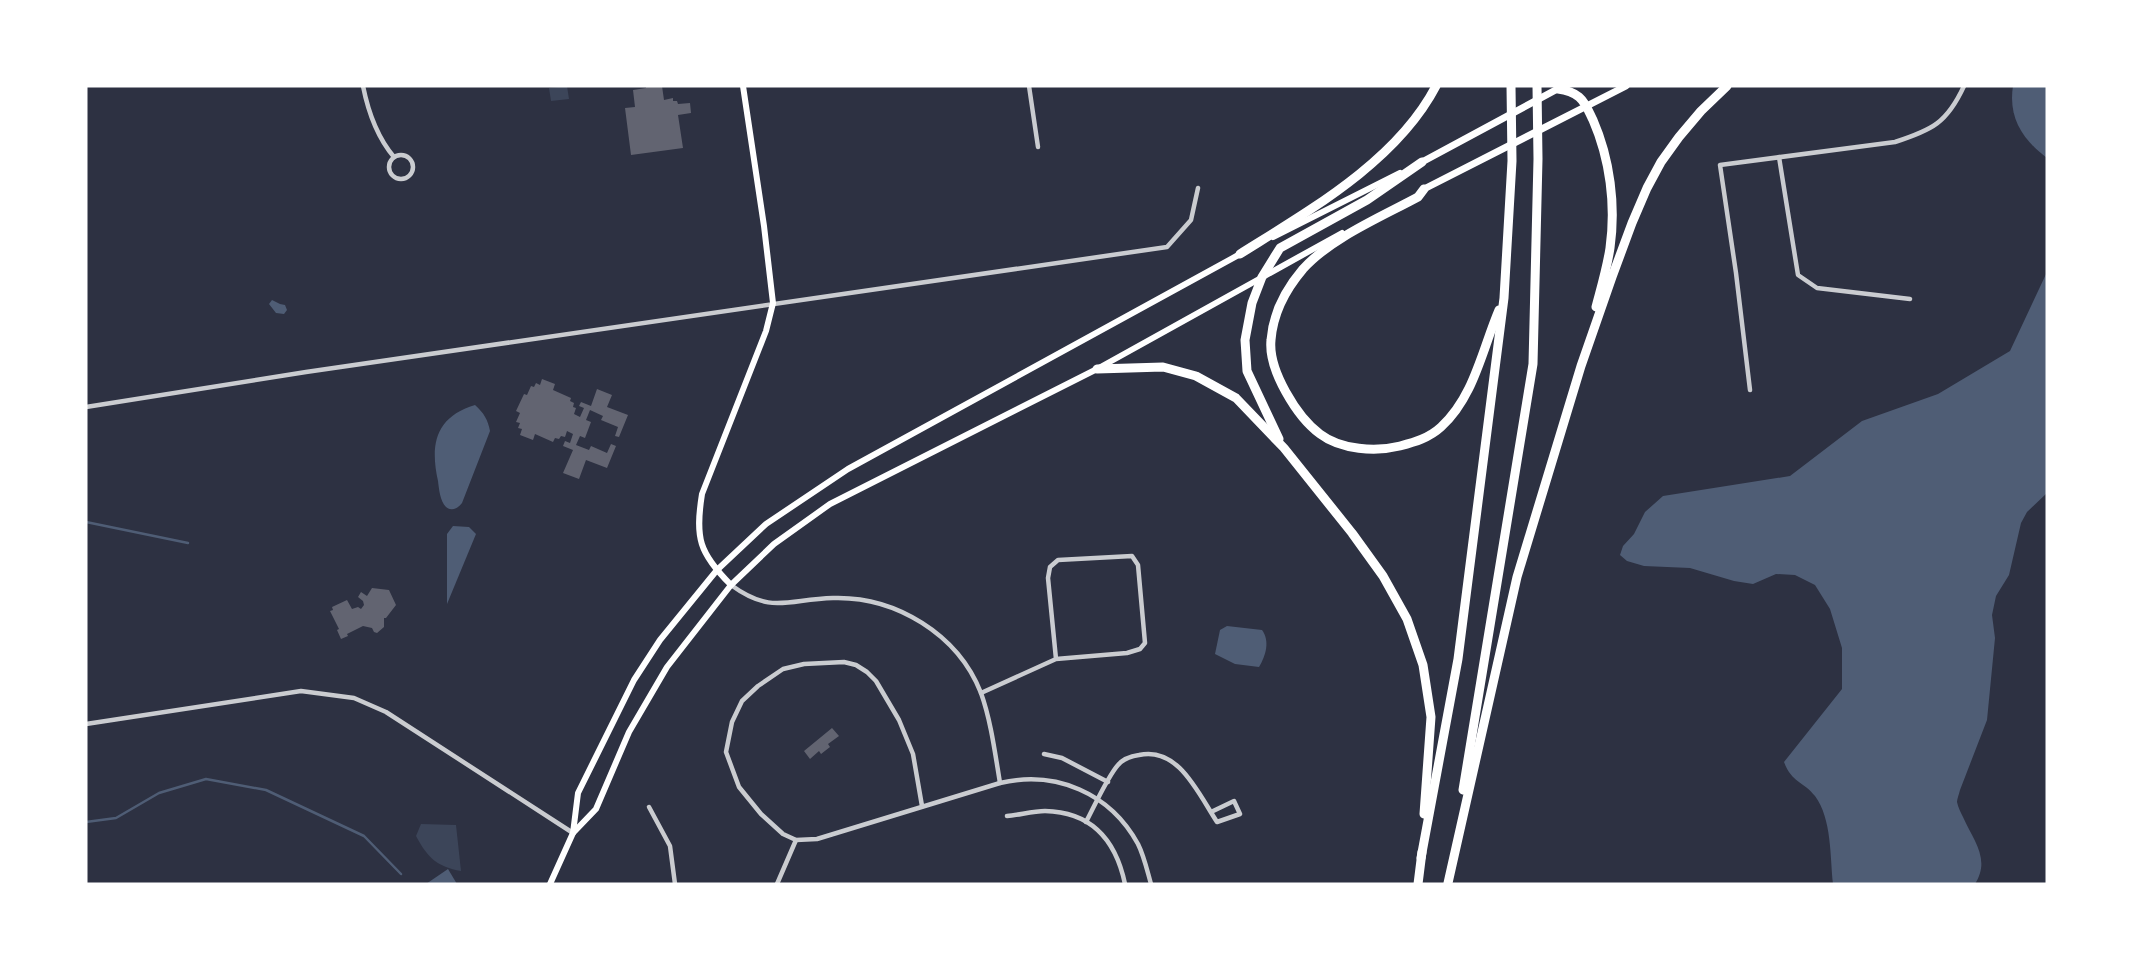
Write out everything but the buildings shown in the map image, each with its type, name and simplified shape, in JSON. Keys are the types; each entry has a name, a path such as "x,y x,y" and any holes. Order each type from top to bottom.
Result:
{"highway":[{"path":"1240,254 1311,209 1364,170 1405,131 1436,86"},
{"path":"1421,858 1458,660 1504,298 1511,172 1511,86"},
{"path":"1448,883 1533,364 1538,159 1537,86"},
{"path":"1448,883 1517,577 1581,366 1632,223 1647,188 1661,162 1678,137 1727,86"},
{"path":"1561,87 1574,94 1586,105 1598,131 1608,166 1612,221 1610,248 1581,366"},
{"path":"1284,448 1247,371 1245,340 1252,303 1262,277 1280,248 1367,200 1422,162"},
{"path":"1424,189 1418,197 1329,247 1304,268 1291,284 1276,312 1270,342 1277,372 1288,398 1320,434 1342,445 1388,449 1420,441 1440,428 1460,407 1477,370 1489,332 1504,298"},
{"path":"1097,368 1163,367 1196,376 1236,398 1284,448 1318,488 1383,576 1407,619 1423,665 1431,717 1418,884"}],"main road":[{"path":"731,585 716,570 701,547 698,521 702,494 766,330 773,303 764,226 743,86"},
{"path":"573,833 596,809 629,732 667,667 731,585 774,544 830,504 1097,368 1424,189 1626,86"},
{"path":"550,884 573,833 578,793 630,688 660,640 716,570 766,524 848,469 1240,254 1422,162 1561,87"}],"street":[{"path":"363,86 368,108 386,148 394,157"},
{"path":"1029,86 1038,147"},
{"path":"1750,390 1736,273 1720,165 1895,142 1917,135 1937,126 1958,101 1964,86"},
{"path":"403,154 411,159 414,168 409,176 400,179 392,174 389,165 394,157 403,154"},
{"path":"1779,157 1798,275 1817,288 1910,299"},
{"path":"86,407 316,370 1167,247 1191,220 1198,188"},
{"path":"981,693 1056,659 1127,653 1140,649 1145,643 1138,565 1132,556 1058,560 1050,567 1048,578 1056,659"},
{"path":"731,585 752,599 773,604 834,598 883,604 923,623 949,645 972,675 981,693 988,718 1000,783"},
{"path":"922,806 913,754 899,720 872,676 856,666 844,662 804,664 783,670 758,686 742,701 732,722 726,752 739,787 761,814 783,834 796,840 817,839 1016,779 1051,780 1091,795 1114,812 1134,838 1146,864 1151,884"},
{"path":"86,724 301,691 354,698 386,712 573,833"},
{"path":"1086,822 1119,764 1132,756 1150,752 1161,754 1178,764 1217,822 1240,814 1234,801 1211,812"},
{"path":"1044,754 1062,758 1108,782"},
{"path":"649,806 670,846 675,884"},
{"path":"1007,816 1044,811 1062,813 1086,822 1104,835 1117,854 1125,884"},
{"path":"777,884 796,840"}],"shaded area":[{"path":"567,86 569,99 551,101 549,88"},
{"path":"2013,86 2047,86 2047,158 2031,144 2019,127 2013,108"},
{"path":"2047,272 2047,493 2027,512 2021,523 2009,575 1996,596 1992,615 1995,638 1987,720 1957,801 1979,850 1981,866 1979,875 1975,884 1833,884 1829,839 1821,805 1811,791 1794,778 1784,762 1842,689 1842,648 1830,609 1815,585 1795,575 1776,574 1753,584 1734,581 1690,568 1644,566 1627,561 1620,555 1623,546 1634,534 1645,512 1663,496 1790,476 1862,421 1938,394 2010,351"},
{"path":"272,300 285,305 287,310 284,314 276,313 269,304"},
{"path":"475,405 485,417 490,431 462,503 457,508 450,509 442,502 440,495 435,456 438,434 451,417"},
{"path":"453,526 469,527 476,534 447,604 447,534"},
{"path":"1227,626 1262,630 1266,639 1266,648 1264,658 1259,667 1235,664 1215,654 1220,630"},
{"path":"421,824 456,825 461,871 439,864 424,850 416,836"},
{"path":"448,869 457,884 426,884"}],"waterway":[{"path":"86,522 188,543"},
{"path":"86,822 116,818 159,793 206,779 266,790 364,836 401,874"}]}
